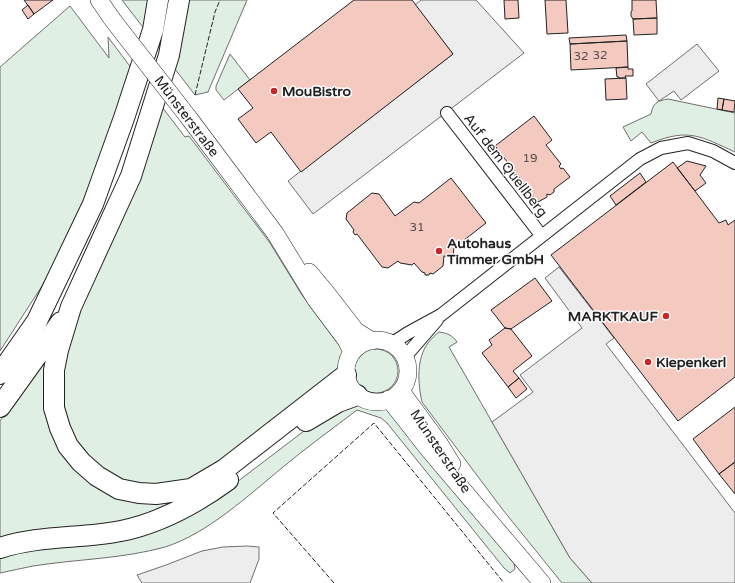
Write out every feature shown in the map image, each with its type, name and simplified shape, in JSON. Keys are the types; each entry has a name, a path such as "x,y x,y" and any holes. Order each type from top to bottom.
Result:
{"highway":[{"path":"0,374 37,321 93,204 124,118 153,30 158,0"},
{"path":"179,0 169,55 131,176 71,307 58,350 54,370 54,408 60,428 68,446 81,462 97,476 119,489 139,494 156,494 190,489 225,470 346,375"},
{"path":"0,407 71,307"},
{"path":"0,548 30,542 121,531 152,523 174,514 204,498 313,416 338,402 357,395"}],"main road":[{"name":"Münsterstraße","path":"99,0 275,233 325,291 356,331 372,341"},
{"name":"Münsterstraße","path":"275,233 316,300 346,340 352,352"},
{"path":"372,341 382,341 391,344 399,350 407,366 405,383 395,395 381,402 372,402 357,395 348,383 346,375 346,367 352,352 365,343 372,341"},
{"name":"Münsterstraße","path":"395,395 439,443 482,512 542,583"}],"street":[{"name":"Auf dem Quellberg","path":"447,113 542,235"},
{"name":"Auf dem Quellberg","path":"391,344 441,314 640,159 661,148 688,143 714,151 735,163"},
{"name":"Auf dem Quellberg","path":"404,358 441,314"}],"green space":[{"path":"122,0 247,0 208,92 195,95"},
{"path":"70,6 109,58 108,37 132,69 98,173 51,272 0,351 0,67"},
{"path":"230,54 250,80 224,100 216,90 216,86"},
{"path":"668,99 735,113 735,152 703,138 685,135 664,138 651,143 642,132 631,141 623,127 651,114 656,103"},
{"path":"162,107 185,137 189,136 270,243 302,295 338,343 342,342 344,355 341,367 259,434 194,479 172,486 122,482 87,459 63,417 63,353"},
{"path":"439,332 449,335 457,342 449,347 570,558 592,583 562,583 503,510 422,402 419,380 421,356 428,343"},
{"path":"51,347 48,371 90,477 194,494 144,519 0,541 0,421"},
{"path":"376,349 388,353 394,359 398,371 394,383 388,389 376,393 364,389 358,383 354,371 358,359 364,353"},
{"path":"358,402 370,406 386,408 514,563 515,569 510,573 504,568 387,423 381,418 357,410 301,452 227,513 181,541 149,551 33,566 0,573 0,554 216,498 304,431 315,419"}],"shaded area":[{"path":"421,0 476,0 524,53 313,214 288,181 453,54 415,5"},
{"path":"697,44 719,71 681,100 674,91 659,101 646,84"},
{"path":"559,267 614,338 606,344 735,513 735,583 592,583 570,558 492,422 533,392 520,375 582,328 545,278"},
{"path":"223,547 259,547 259,559 250,583 142,583 137,575 202,551"}],"building":[{"path":"24,0 53,0 34,14"},
{"path":"354,0 412,0 453,54 301,172 271,132 256,143 238,119 253,108 238,89"},
{"path":"504,0 518,0 519,18 505,19"},
{"path":"545,0 566,0 568,33 547,34"},
{"path":"632,0 656,0 657,18 633,19 631,16"},
{"path":"28,5 34,14 28,19 22,10"},
{"path":"657,18 657,34 634,35 633,19"},
{"path":"626,35 627,41 570,44 569,38"},
{"path":"627,41 628,67 571,70 570,44"},
{"path":"628,67 628,69 633,69 633,76 625,76 626,78 617,77 616,68"},
{"path":"626,78 627,99 606,100 605,79"},
{"path":"718,98 724,99 722,110 717,109"},
{"path":"724,99 735,101 734,112 722,110"},
{"path":"534,116 552,140 546,145 561,164 559,166 561,169 563,168 570,177 554,189 554,192 550,195 547,194 547,197 538,202 535,199 532,199 533,196 529,191 527,191 527,188 523,183 521,183 521,180 517,175 514,175 515,172 511,167 508,167 509,164 499,152 496,151 497,148 495,146"},
{"path":"687,161 706,166 700,175 706,183 695,191 677,168"},
{"name":"MARKTKAUF","path":"673,162 719,223 726,220 728,225 735,220 735,377 678,421 551,255"},
{"path":"640,173 646,182 616,205 610,196"},
{"path":"451,178 486,223 454,248 453,257 444,256 443,266 433,274 430,273 429,275 425,275 425,273 422,272 414,263 412,265 400,263 398,261 388,268 382,267 357,234 355,235 353,232 354,230 346,219 347,213 372,193 379,194 395,216 414,202 419,203"},
{"path":"535,278 552,301 511,329 505,328 491,310"},
{"path":"505,328 511,329 532,356 513,371 519,378 508,387 482,353 492,345 489,340"},
{"path":"519,378 527,389 516,398 508,387"},
{"path":"735,407 735,462 719,474 693,439"},
{"path":"735,462 735,494 719,474"}],"fence":[{"path":"195,95 215,12 220,0"},
{"path":"334,583 273,513 374,423 504,583"}],"place":[{"name":"MouBistro","path":"274,91"},
{"name":"Autohaus Timmer GmbH","path":"439,251"},
{"name":"MARKTKAUF","path":"666,316"},
{"name":"Kiepenkerl","path":"648,362"}]}
